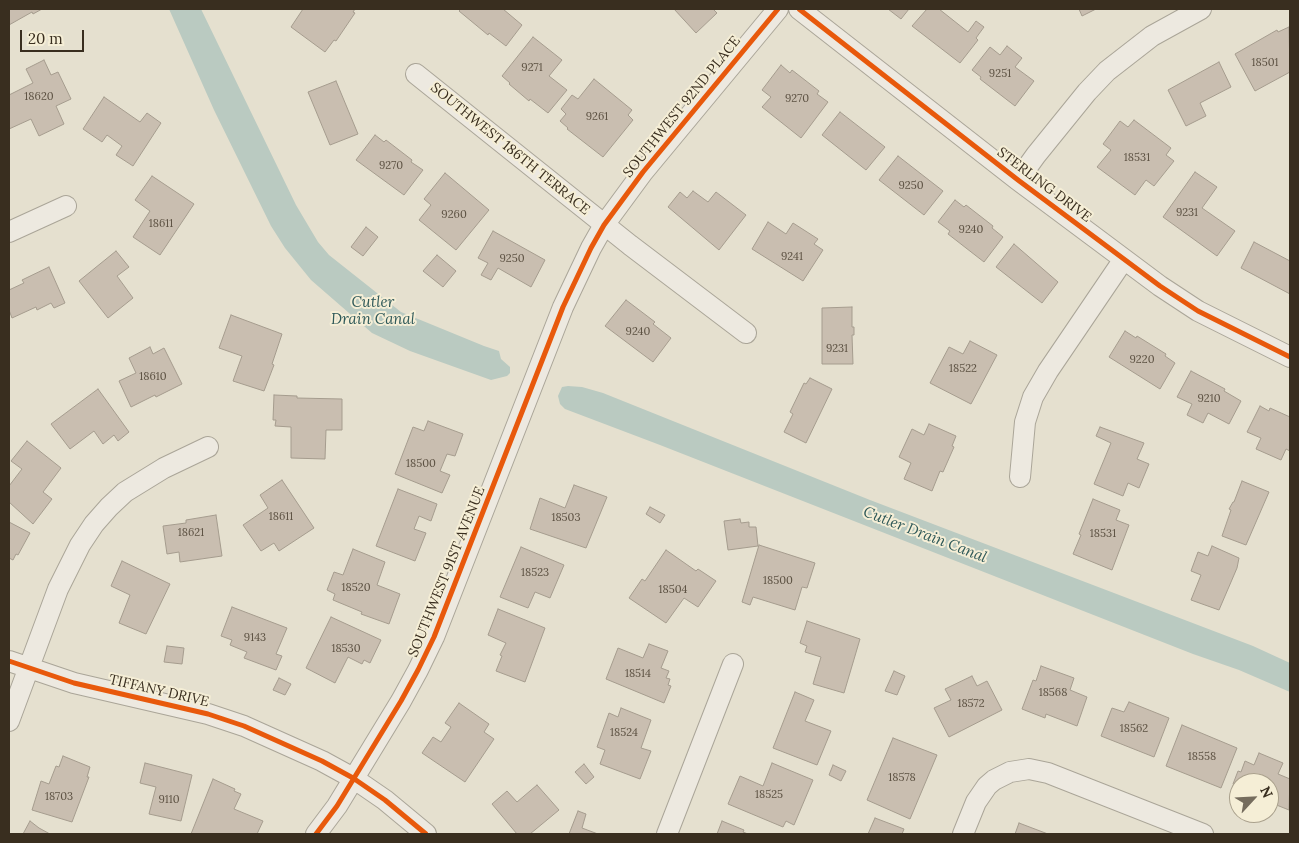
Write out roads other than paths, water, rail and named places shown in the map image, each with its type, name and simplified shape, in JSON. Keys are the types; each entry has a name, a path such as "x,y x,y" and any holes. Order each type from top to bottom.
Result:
{"street":[{"name":"SOUTHWEST 92ND PLACE","path":"534,385 563,307 604,225 643,172 778,9"},
{"name":"STERLING DRIVE","path":"798,9 1018,180 1160,286 1198,311 1290,357"},
{"path":"1018,180 1086,92 1107,71 1152,36 1173,16 1201,9"},
{"name":"SOUTHWEST 186TH TERRACE","path":"416,74 604,225 746,333"},
{"path":"9,232 66,206"},
{"path":"1020,477 1025,422 1033,397 1124,259"},
{"name":"SOUTHWEST 91ST AVENUE","path":"316,834 336,806 414,678 434,637 534,385"},
{"path":"9,721 68,566 94,524 125,492 164,468 208,447"},
{"name":"TIFFANY DRIVE","path":"9,661 74,683 208,714 244,726 322,761 353,778 385,800 426,834"},
{"path":"667,834 733,664"},
{"path":"963,834 976,802 987,786 1010,772 1030,769 1048,773 1203,834"}],"water":[{"name":"Cutler Drain Canal","path":"169,9 201,9 296,205 318,242 329,255 401,312 499,351 501,359 510,367 510,373 507,376 491,380 410,351 372,333 311,280 285,248 271,226 214,110"},
{"name":"Cutler Drain Canal","path":"562,387 582,387 603,393 870,500 1253,646 1290,663 1290,692 1239,670 1193,654 565,409 560,404 558,396"}]}
